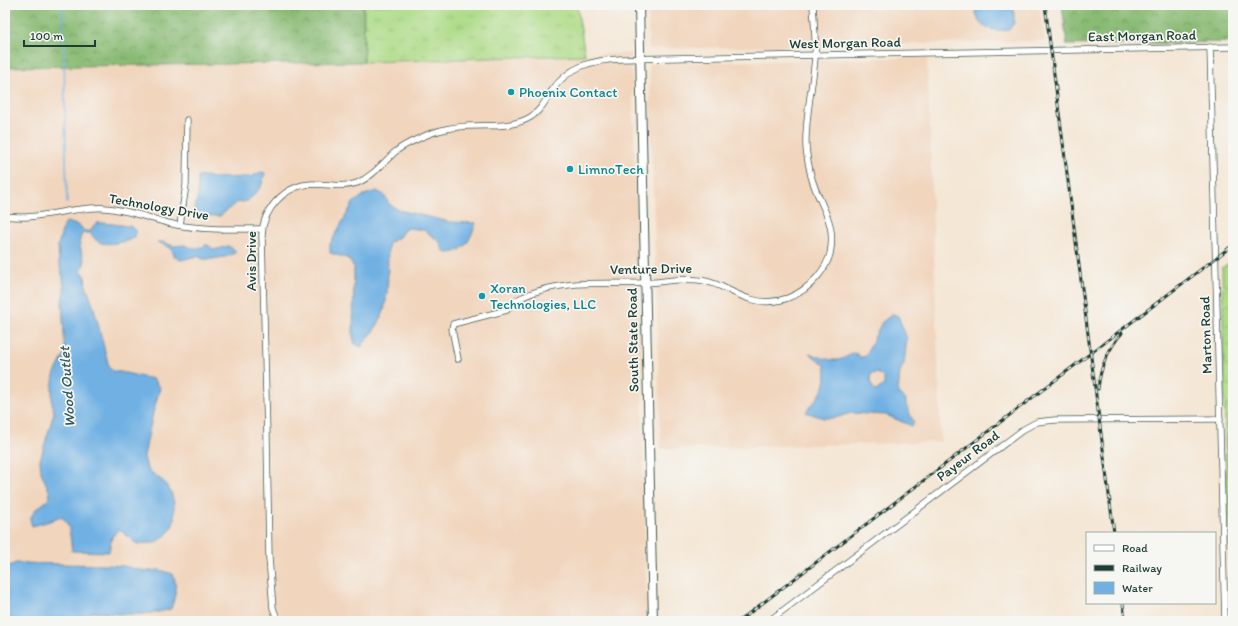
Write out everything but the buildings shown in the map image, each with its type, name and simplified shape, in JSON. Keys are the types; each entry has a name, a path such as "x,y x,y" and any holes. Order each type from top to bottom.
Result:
{"main road":[{"name":"South State Road","path":"639,5 653,621"}],"street":[{"name":"Venture Drive","path":"458,358 452,329 453,324 508,310 518,299 562,285 603,282 645,283 688,279 705,281 751,299 765,301 782,300 798,294 811,285 823,270 830,256 832,236 830,222 812,177 806,147 806,133 815,56 812,5"},
{"name":"Marton Road","path":"1210,47 1225,621"},
{"name":"East Morgan Road","path":"1052,50 1233,47"},
{"name":"West Morgan Road","path":"640,59 1052,50"},
{"name":"Avis Drive","path":"278,621 273,608 270,566 262,229 264,221 272,206 281,196 292,190 311,184 343,186 358,182 371,174 396,151 412,142 445,129 468,126 499,126 514,124 528,118 542,106 556,85 571,71 592,61 609,59 640,59"},
{"path":"180,225 186,185 187,120"},
{"name":"Technology Drive","path":"5,216 16,217 41,215 90,208 105,208 180,225 216,229 262,229"},
{"name":"Payeur Road","path":"769,621 1024,429 1037,422 1099,419 1220,419"}],"shaded area":[{"path":"648,5 1039,5 1045,41 649,49"},
{"path":"631,53 641,338 647,621 5,621 5,67 364,62"},
{"path":"927,57 941,442 661,449 649,64"}],"green space":[{"path":"5,5 363,5 364,62 5,67"},
{"path":"364,5 628,5 628,8 577,6 585,55 364,62"},
{"path":"1062,5 1233,5 1233,42 1067,45"},
{"path":"1233,260 1233,621 1226,479 1222,268"}],"water":[{"path":"975,5 1014,5 1014,23 1009,30 990,29 982,25 978,20"},
{"path":"261,172 265,173 261,187 248,201 236,203 220,216 201,216 195,213 198,194 198,177 251,177"},
{"path":"377,191 384,195 389,204 399,210 450,222 476,223 469,240 463,248 458,251 446,253 442,248 441,243 424,230 409,228 404,230 399,237 389,243 388,282 385,308 378,324 361,347 355,344 353,336 354,267 347,258 330,253 330,244 353,203 364,195"},
{"path":"67,222 80,226 84,231 91,231 93,226 97,223 104,223 130,226 136,231 135,237 132,239 123,242 106,244 96,240 90,233 83,233 80,246 84,265 81,271 85,275 86,286 94,308 109,367 113,371 153,379 160,388 144,456 147,469 164,482 171,492 174,503 174,521 167,534 155,543 136,544 131,538 125,535 123,531 118,530 112,537 109,552 72,551 69,527 63,517 58,517 32,526 30,519 35,510 49,499 50,493 41,472 40,460 54,413 52,388 54,375 65,353 62,302 64,290 63,277 59,264 58,245 64,224"},
{"path":"157,242 163,242 174,246 185,245 192,248 208,245 214,250 228,246 235,250 235,253 225,257 212,259 203,259 197,256 181,260 175,257 171,248"},
{"path":"893,314 898,316 907,339 904,364 900,371 898,393 906,400 906,405 914,423 912,426 886,415 851,413 835,418 823,418 806,412 819,396 826,380 825,365 809,353 831,360 841,359 851,353 858,354 859,357 864,357 882,322","holes":["877,373 884,377 884,385 876,391 871,384 871,374"]},
{"path":"16,563 108,565 124,566 145,571 160,570 173,574 176,588 175,596 171,609 161,612 111,614 91,612 87,621 5,621 5,568"}],"waterway":[{"name":"Wood Outlet","path":"63,5 67,203"}],"railway":[{"path":"1045,5 1114,532"},
{"path":"739,621 1233,245"},
{"path":"1098,389 1103,366 1109,352 1122,333"},
{"path":"1123,604 1125,621"}],"place":[{"name":"Phoenix Contact","path":"511,92"},
{"name":"LimnoTech","path":"570,169"},
{"name":"Xoran Technologies, LLC","path":"482,296"}]}
